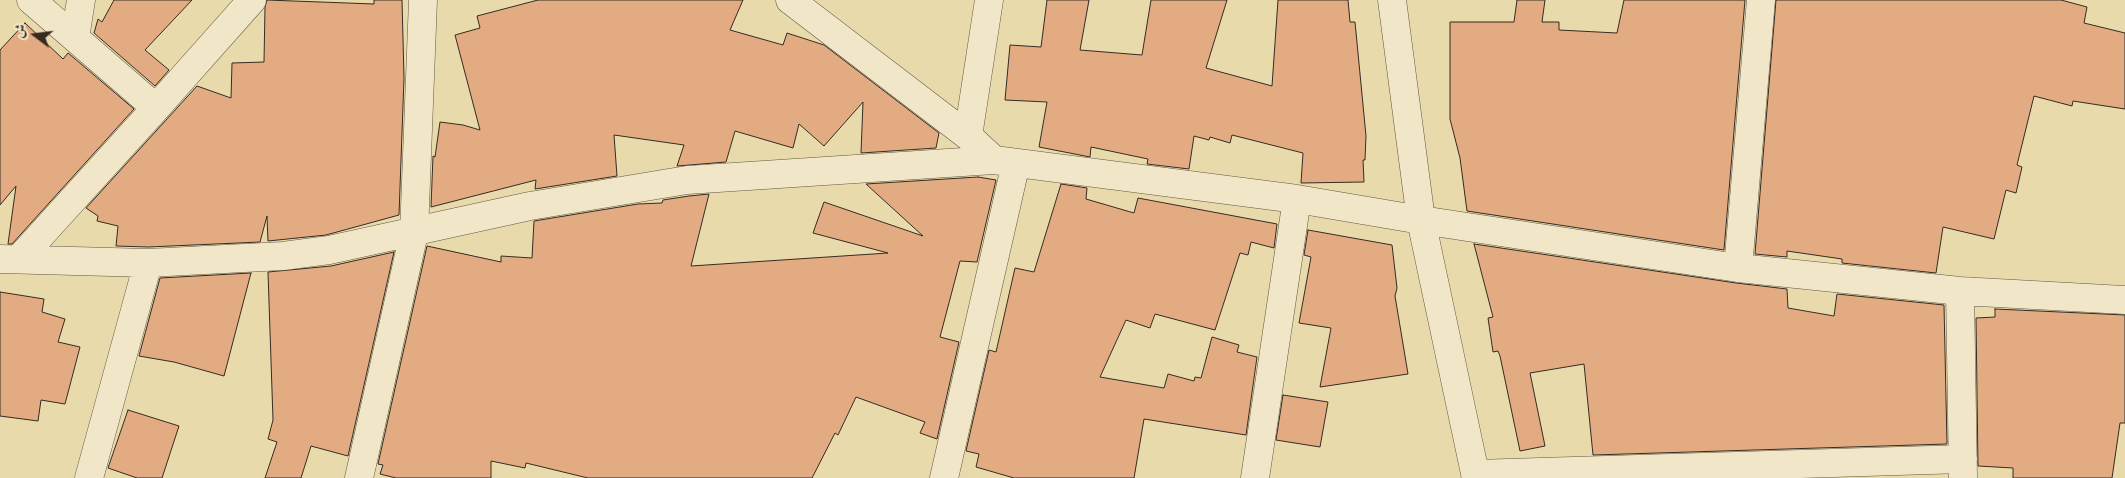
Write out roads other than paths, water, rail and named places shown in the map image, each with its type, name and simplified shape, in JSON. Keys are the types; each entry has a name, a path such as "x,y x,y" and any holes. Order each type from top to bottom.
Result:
{"street":[{"path":"31,0 156,108"},
{"path":"75,38 81,0"},
{"path":"10,259 156,108 252,0"},
{"path":"359,478 414,233 423,0"},
{"path":"790,0 968,136 1005,162"},
{"path":"968,136 989,0"},
{"path":"1392,0 1421,220 1476,476 1963,469 1960,291"},
{"path":"1738,268 1761,0"},
{"path":"10,259 148,263 283,256 329,250 414,233 530,206 688,180 1005,162 1297,199 1421,220 1738,268 1960,291 2125,300"},
{"path":"944,478 1005,162"},
{"path":"1255,478 1297,199"},
{"path":"89,478 148,263"}]}
